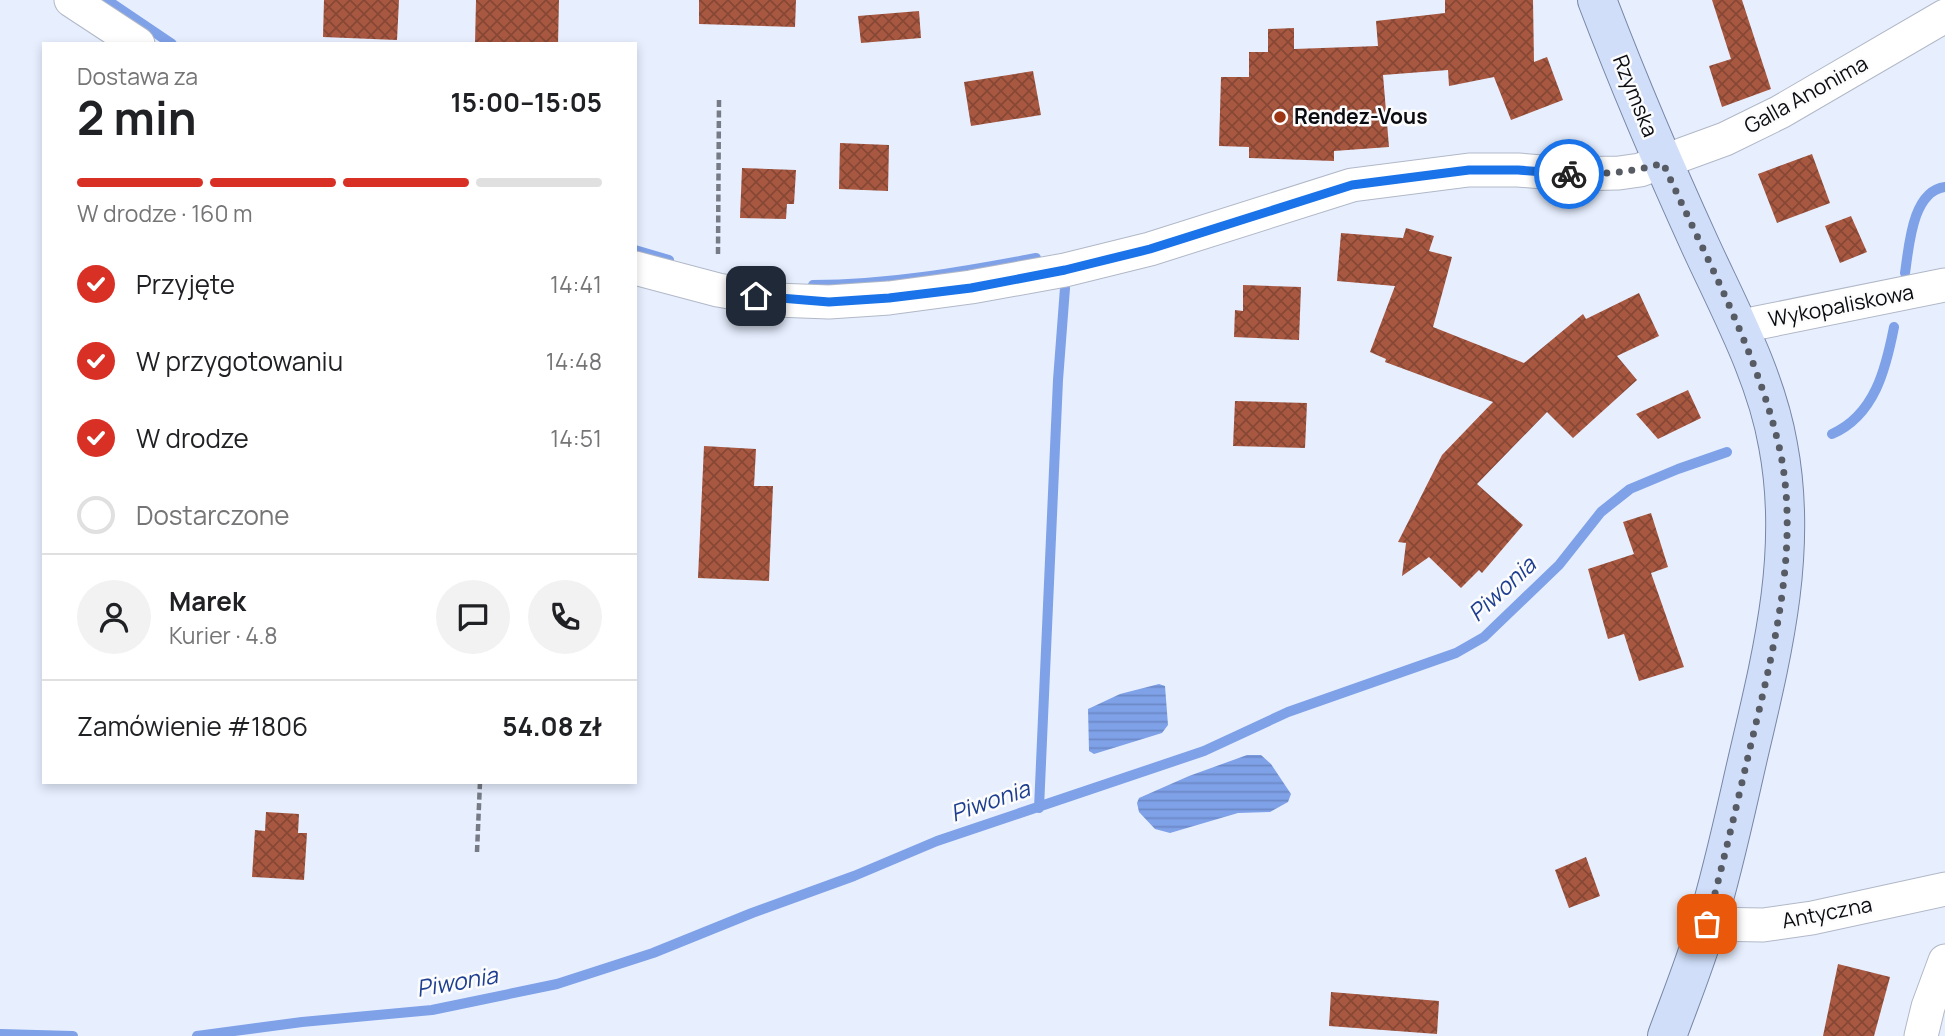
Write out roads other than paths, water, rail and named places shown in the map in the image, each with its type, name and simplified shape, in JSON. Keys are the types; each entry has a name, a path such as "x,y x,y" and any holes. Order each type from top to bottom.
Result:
{"main road":[{"name":"Rzymska","path":"1597,0 1663,163 1763,391 1778,444 1785,500 1786,556 1780,612 1762,700 1707,924 1667,1036"}],"street":[{"path":"71,0 135,42"},
{"name":"Galla Anonima","path":"637,269 718,290 775,300 829,302 889,298 971,288 1065,270 1150,249 1352,185 1469,170 1619,173 1640,170 1725,139 1780,112 1945,16"},
{"name":"Wykopaliskowa","path":"1737,327 1945,285"},
{"name":"Antyczna","path":"1707,924 1763,925 1812,918 1945,889"},
{"path":"1921,1036 1928,1007 1945,961"}],"water":[{"path":"1159,684 1165,686 1168,725 1162,733 1094,754 1089,751 1088,709 1120,694"},
{"path":"1247,755 1261,755 1271,764 1291,794 1288,802 1270,812 1238,813 1170,833 1155,829 1139,812 1139,798"}],"waterway":[{"path":"107,0 169,42"},
{"name":"Piwonia","path":"1905,273 1911,235 1919,209 1925,198 1945,187"},
{"path":"637,251 669,260"},
{"path":"813,285 897,280 1036,258"},
{"path":"1039,808 1058,380 1065,288"},
{"name":"Piwonia","path":"1832,434 1847,426 1868,403 1882,374 1894,327"},
{"name":"Piwonia","path":"197,1036 302,1022 432,1010 557,984 653,953 854,876 937,841 1204,751 1288,712 1456,653 1484,637 1559,565 1601,512 1630,489 1727,452"},
{"name":"Piwonia","path":"0,1034 73,1036"}],"place":[{"name":"Rendez-Vous","path":"1280,117"}]}
